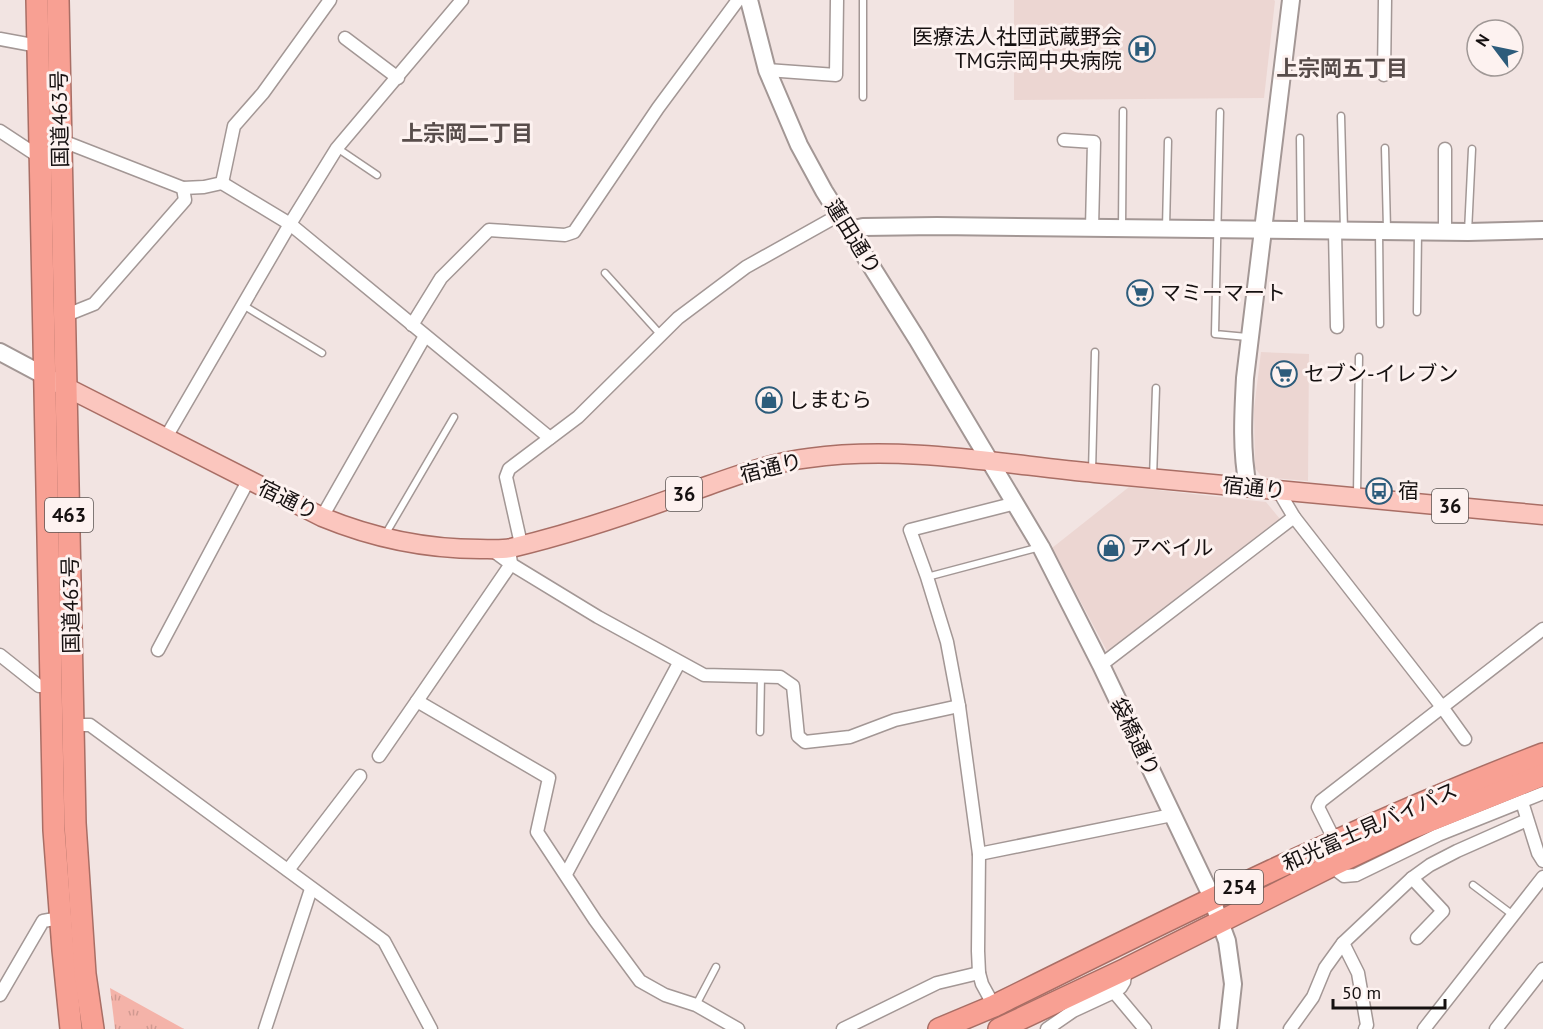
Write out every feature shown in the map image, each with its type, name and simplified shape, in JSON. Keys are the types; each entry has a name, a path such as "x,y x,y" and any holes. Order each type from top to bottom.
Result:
{"highway":[{"name":"国道463号","path":"37,0 54,830 71,1029"},
{"name":"国道463号","path":"58,0 75,823 85,974 93,1029"},
{"name":"和光富士見バイパス","path":"939,1029 994,1006 1335,841 1462,785 1543,754"},
{"name":"和光富士見バイパス","path":"999,1029 1409,829 1543,775"}],"main road":[{"name":"宿通り","path":"45,376 322,517 383,538 436,547 514,552 755,469 809,458 891,454 989,461 1092,473 1543,515"}],"street":[{"path":"222,183 234,126 263,93 330,0"},
{"path":"165,439 337,148 462,0"},
{"path":"412,325 441,278 489,231 565,235 574,232 658,108 738,0"},
{"name":"蓮田通り","path":"749,0 767,70 799,145 989,461"},
{"path":"767,70 836,75 837,0"},
{"path":"1253,488 1244,467 1242,435 1245,378 1291,0"},
{"path":"1384,75 1385,0"},
{"path":"345,38 398,78"},
{"path":"0,39 38,46"},
{"path":"0,131 40,158"},
{"path":"60,140 183,188 222,183 290,224 549,438"},
{"path":"1064,140 1094,142 1092,228"},
{"path":"1445,149 1445,232"},
{"path":"64,316 94,304 185,200 183,188"},
{"path":"379,756 514,552 506,477 509,469 578,417 678,318 746,267 839,215"},
{"path":"850,231 863,227 937,226 1418,232 1543,230"},
{"path":"1337,327 1340,231"},
{"path":"322,517 425,336"},
{"path":"0,352 45,376"},
{"name":"袋橋通り","path":"989,461 1041,547 1101,665 1221,922 1227,941 1233,984 1228,1029"},
{"path":"158,650 248,481"},
{"path":"1278,490 1294,517 1465,739"},
{"path":"994,1006 982,984 979,973 979,854 959,706 947,642 910,530 1016,503"},
{"path":"1101,665 1294,517"},
{"path":"514,552 679,663 704,675 780,677 792,686 798,736 805,742 850,736 895,720 959,706"},
{"path":"1335,841 1318,807 1321,801 1543,629"},
{"path":"0,655 39,686 50,686"},
{"path":"566,874 679,663"},
{"path":"417,701 549,778 537,831 595,920 640,981 665,995 696,1005 738,1029"},
{"path":"72,725 90,725 384,941 431,1029"},
{"path":"288,870 360,776"},
{"path":"1331,866 1344,876 1356,875 1438,836 1543,793"},
{"path":"1522,802 1538,853 1543,861"},
{"path":"979,854 1172,814"},
{"path":"1290,1029 1313,997 1325,968 1343,943 1412,878 1456,851 1527,820"},
{"path":"1424,1029 1543,877"},
{"path":"1412,878 1443,911 1417,938"},
{"path":"265,1029 311,889"},
{"path":"0,995 43,921 60,918"},
{"path":"1343,943 1358,973 1367,1028"},
{"path":"1047,1029 1073,1011 1121,987 1126,969"},
{"path":"1496,1029 1543,969"},
{"path":"843,1029 937,983 979,973"},
{"path":"1114,992 1145,1029"}],"lane":[{"path":"863,0 863,97"},
{"path":"1122,228 1123,111"},
{"path":"1220,112 1215,334 1250,338"},
{"path":"1340,231 1341,116"},
{"path":"1292,231 1300,138"},
{"path":"1166,229 1168,141"},
{"path":"337,148 377,175"},
{"path":"1380,324 1385,148"},
{"path":"1468,232 1472,149"},
{"path":"1417,312 1418,232"},
{"path":"605,273 660,334"},
{"path":"243,305 322,353"},
{"path":"1092,473 1095,352"},
{"path":"1357,498 1359,357"},
{"path":"1153,478 1156,388"},
{"path":"383,538 454,417"},
{"path":"927,577 1041,547"},
{"path":"760,732 761,676"},
{"path":"1473,885 1513,915"},
{"path":"696,1005 716,967"}],"shaded area":[{"name":"医療法人社団武蔵野会 TMG宗岡中央病院","path":"1014,0 1274,0 1264,98 1014,100"},
{"path":"1261,352 1309,354 1308,481 1262,477 1255,468 1254,409"},
{"path":"1129,487 1266,502 1280,519 1107,651 1052,548"}],"green space":[{"path":"110,988 184,1029 115,1029"}],"place":[{"name":"医療法人社団武蔵野会 TMG宗岡中央病院","path":"1142,49"},
{"name":"マミーマート","path":"1140,293"},
{"name":"セブン-イレブン","path":"1284,374"},
{"name":"しまむら","path":"769,400"},
{"name":"宿","path":"1379,491"},
{"name":"アベイル","path":"1111,548"}],"district":[{"name":"上宗岡五丁目","path":"1342,68"},
{"name":"上宗岡二丁目","path":"467,133"}]}
